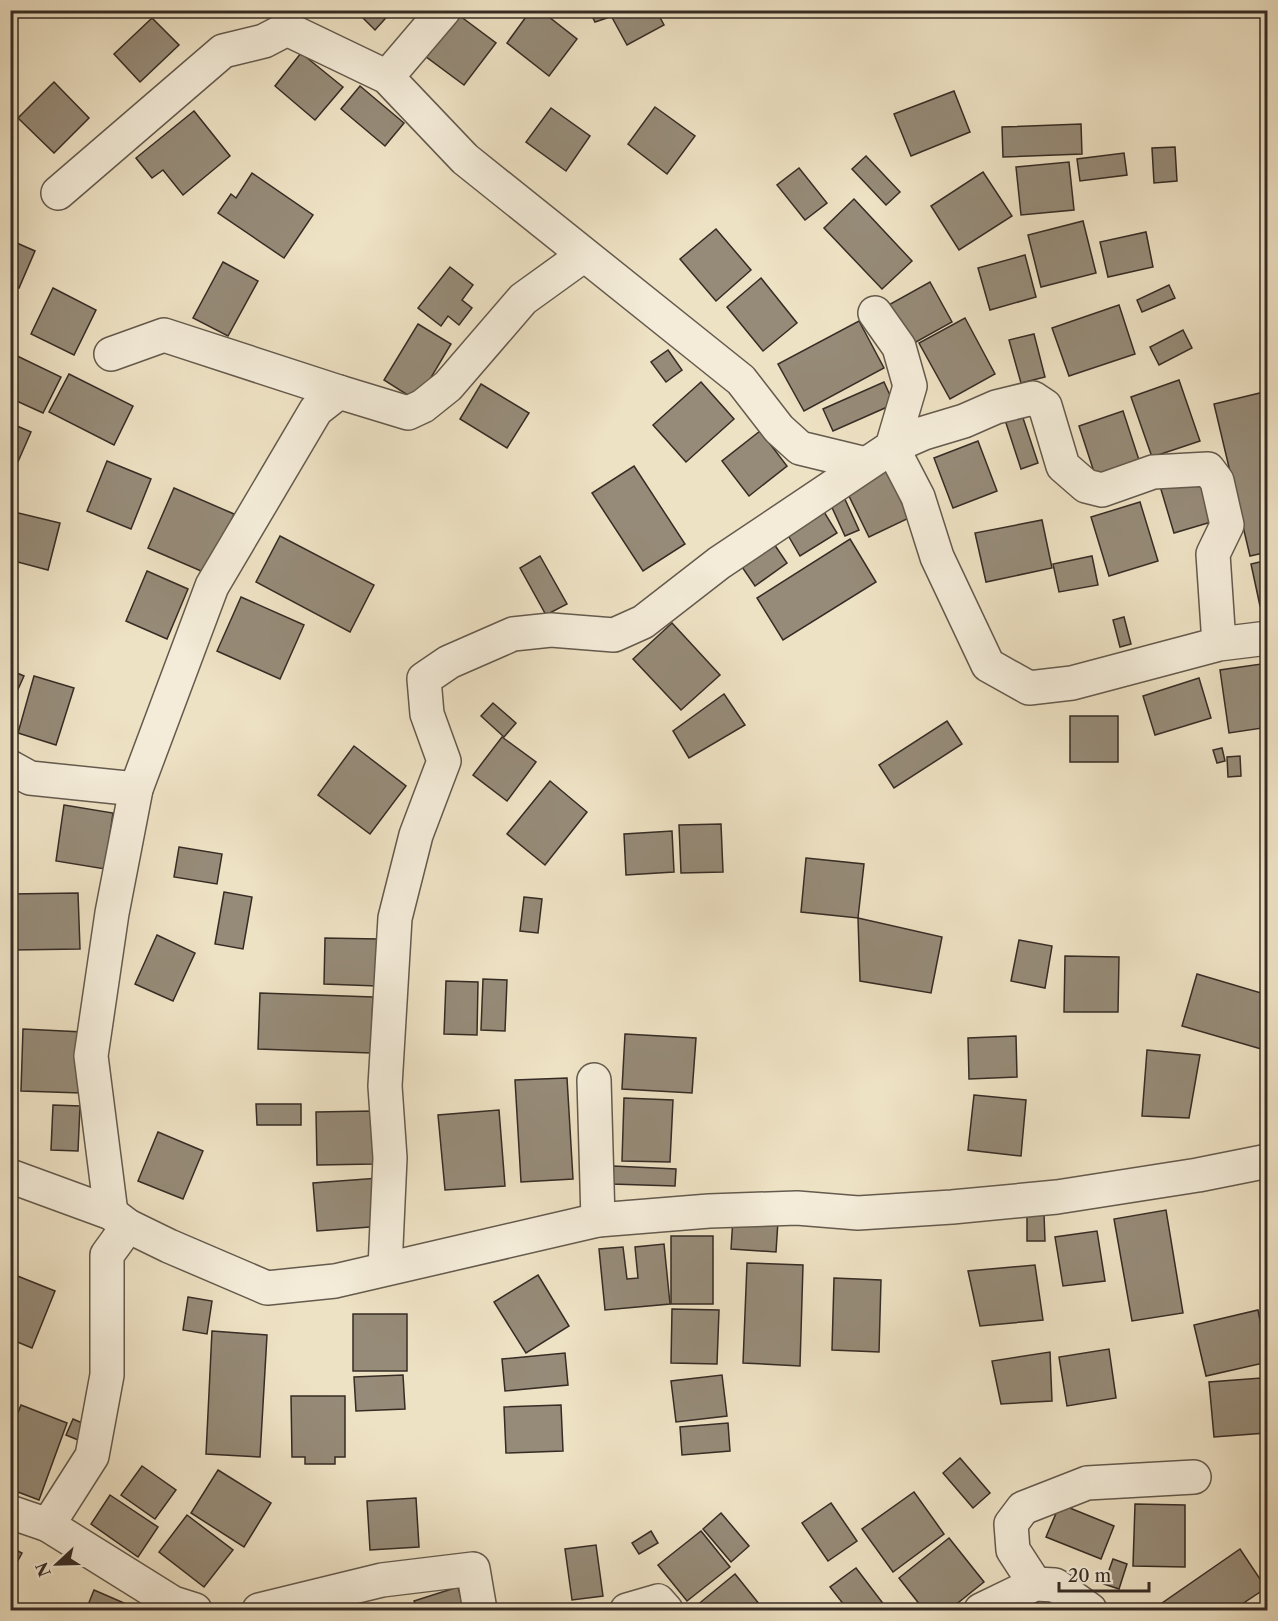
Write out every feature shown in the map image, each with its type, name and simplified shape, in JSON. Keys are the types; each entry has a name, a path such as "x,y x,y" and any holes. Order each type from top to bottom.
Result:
{"street":[{"path":"387,77 444,10"},
{"path":"58,193 224,51 264,41 287,28 387,77 465,159 584,255 636,293 741,380 779,429 800,448 879,455 918,497 937,557 988,665 1029,688 1072,683 1220,644 1268,638"},
{"path":"111,354 164,335 408,413 423,406 448,386 523,299 584,255"},
{"path":"876,313 899,347 910,386 879,455"},
{"path":"48,1525 93,1456 107,1375 107,1255 120,1219 91,1056 112,913 136,789 212,586 316,410 339,392"},
{"path":"385,1268 390,1158 385,1086 395,918 416,835 444,761 427,714 424,679 449,662 513,634 551,630 614,634 643,622 719,563 879,455 996,407 1032,398 1045,406 1063,466 1086,486 1102,490 1153,472 1208,469 1217,481 1227,525 1214,554 1220,644"},
{"path":"10,767 30,778 136,789"},
{"path":"594,1080 597,1220"},
{"path":"10,1176 120,1219 267,1288 335,1281 597,1220 797,1208 858,1213 952,1207 1057,1197 1198,1175 1268,1161"},
{"path":"1035,1584 1013,1551 1011,1524 1023,1508 1087,1483 1194,1477"},
{"path":"10,1512 48,1525 179,1608"},
{"path":"259,1611 382,1580 473,1569 480,1611"},
{"path":"981,1611 1035,1584 1055,1585 1090,1611"},
{"path":"627,1611 658,1601 666,1611"}],"building":[{"path":"355,10 393,10 375,30"},
{"path":"531,10 540,10 577,39 549,76 507,43"},
{"path":"589,10 604,10 607,18 595,22"},
{"path":"608,10 656,10 664,25 627,45"},
{"path":"456,13 496,43 464,85 425,56"},
{"path":"152,18 179,45 140,82 114,54"},
{"path":"301,53 343,87 315,120 275,86"},
{"path":"54,82 89,118 54,153 18,118"},
{"path":"360,86 404,123 385,146 341,109"},
{"path":"954,91 970,132 911,156 894,114"},
{"path":"655,107 695,136 667,174 628,144"},
{"path":"551,108 590,136 566,171 526,142"},
{"path":"194,111 230,156 183,195 163,170 152,178 136,158"},
{"path":"1081,124 1082,154 1003,157 1002,127"},
{"path":"1175,147 1177,181 1154,183 1152,148"},
{"path":"1124,153 1127,175 1080,181 1077,159"},
{"path":"866,156 900,192 886,205 852,169"},
{"path":"1069,162 1074,210 1021,215 1016,167"},
{"path":"799,168 827,203 805,220 777,185"},
{"path":"983,172 1012,216 959,250 931,206"},
{"path":"252,173 313,215 284,258 218,213 231,194 236,198"},
{"path":"854,199 912,261 882,289 824,228"},
{"path":"1083,221 1096,273 1041,287 1028,235"},
{"path":"716,229 751,270 716,301 680,259"},
{"path":"1146,232 1153,267 1108,277 1100,242"},
{"path":"10,240 35,251 19,288 10,285"},
{"path":"1025,255 1036,297 990,310 978,268"},
{"path":"223,262 258,281 228,336 193,318"},
{"path":"450,267 473,285 462,300 472,308 459,325 448,316 441,326 418,308"},
{"path":"761,278 797,323 763,351 727,307"},
{"path":"930,282 952,322 907,347 885,307"},
{"path":"1169,285 1175,298 1142,312 1137,300"},
{"path":"53,288 96,310 74,355 31,334"},
{"path":"1119,305 1135,354 1069,376 1052,328"},
{"path":"965,318 995,374 950,399 919,343"},
{"path":"859,321 884,368 804,411 778,364"},
{"path":"418,324 451,344 417,401 384,380"},
{"path":"1183,330 1192,348 1159,365 1150,347"},
{"path":"1034,334 1045,377 1021,383 1009,340"},
{"path":"668,350 682,370 666,382 651,362"},
{"path":"11,353 61,377 43,413 10,398"},
{"path":"69,374 133,406 114,445 49,412"},
{"path":"1179,380 1200,441 1152,457 1131,397"},
{"path":"701,382 734,419 686,462 653,425"},
{"path":"884,382 894,404 833,431 823,409"},
{"path":"481,384 529,413 507,448 460,419"},
{"path":"1264,392 1268,405 1268,552 1250,556 1214,404"},
{"path":"1123,411 1139,460 1095,475 1079,426"},
{"path":"1022,415 1038,463 1021,469 1005,420"},
{"path":"10,423 31,432 10,480"},
{"path":"760,431 787,466 749,496 722,461"},
{"path":"978,441 997,491 953,508 934,458"},
{"path":"107,461 151,479 131,529 87,511"},
{"path":"634,466 685,544 643,571 592,493"},
{"path":"886,469 909,518 869,537 845,488"},
{"path":"1205,473 1218,520 1174,533 1160,486"},
{"path":"174,488 234,514 208,574 148,548"},
{"path":"843,495 859,530 845,536 829,501"},
{"path":"1140,502 1158,561 1109,576 1091,517"},
{"path":"821,507 837,533 800,556 785,530"},
{"path":"10,511 60,523 48,570 10,560"},
{"path":"1042,520 1052,568 986,582 975,533"},
{"path":"280,536 374,585 350,632 256,582"},
{"path":"850,539 876,582 783,640 757,598"},
{"path":"774,544 787,563 755,586 742,567"},
{"path":"540,556 567,604 546,615 520,568"},
{"path":"1092,556 1098,585 1059,592 1053,564"},
{"path":"1268,560 1268,604 1260,606 1251,564"},
{"path":"147,571 188,589 167,639 126,621"},
{"path":"241,597 304,625 280,679 217,651"},
{"path":"1124,617 1131,644 1120,647 1113,620"},
{"path":"672,623 720,675 681,710 633,659"},
{"path":"1268,663 1268,734 1263,735 1262,728 1229,733 1220,670"},
{"path":"10,670 24,676 10,707"},
{"path":"34,676 74,688 56,745 18,733"},
{"path":"1199,678 1211,718 1155,735 1143,696"},
{"path":"724,694 745,725 689,758 673,731"},
{"path":"493,703 516,723 504,737 481,716"},
{"path":"1070,716 1118,716 1118,762 1070,762"},
{"path":"947,721 962,744 894,788 879,765"},
{"path":"502,737 536,762 507,801 473,775"},
{"path":"354,746 406,786 370,834 318,795"},
{"path":"1222,748 1225,761 1217,763 1213,750"},
{"path":"1240,756 1241,776 1228,777 1227,757"},
{"path":"550,781 587,812 545,865 507,834"},
{"path":"64,805 113,813 105,869 56,861"},
{"path":"721,824 723,872 681,873 679,825"},
{"path":"672,831 674,872 626,875 624,834"},
{"path":"179,847 222,854 217,884 174,877"},
{"path":"806,858 864,864 858,918 801,912"},
{"path":"224,892 252,897 243,949 215,944"},
{"path":"78,893 80,949 12,950 11,894"},
{"path":"524,897 542,899 538,933 520,931"},
{"path":"858,918 942,937 931,993 860,981"},
{"path":"157,935 195,953 173,1001 135,984"},
{"path":"325,938 378,939 377,986 324,984"},
{"path":"1019,940 1052,946 1045,988 1011,981"},
{"path":"1065,956 1119,957 1118,1012 1064,1012"},
{"path":"1197,974 1268,995 1268,1051 1182,1026"},
{"path":"483,979 507,980 505,1031 481,1030"},
{"path":"446,981 478,982 477,1035 444,1034"},
{"path":"260,993 373,997 371,1053 258,1049"},
{"path":"23,1029 83,1032 81,1093 21,1091"},
{"path":"625,1034 696,1038 692,1093 622,1089"},
{"path":"1016,1036 1017,1077 969,1079 968,1038"},
{"path":"1147,1050 1200,1055 1189,1118 1142,1116"},
{"path":"567,1078 573,1179 521,1182 515,1080"},
{"path":"974,1095 1026,1100 1021,1156 968,1150"},
{"path":"624,1098 673,1100 670,1162 622,1161"},
{"path":"256,1104 301,1104 301,1125 257,1125"},
{"path":"53,1105 80,1106 78,1151 51,1150"},
{"path":"499,1110 505,1186 445,1190 438,1115"},
{"path":"373,1111 374,1164 317,1165 316,1112"},
{"path":"158,1132 203,1151 183,1199 138,1181"},
{"path":"613,1166 676,1169 675,1186 611,1184"},
{"path":"379,1178 383,1226 317,1231 313,1183"},
{"path":"1166,1210 1183,1313 1132,1321 1114,1219"},
{"path":"1044,1214 1045,1241 1027,1241 1027,1215"},
{"path":"733,1218 778,1221 776,1252 731,1249"},
{"path":"1097,1231 1105,1281 1063,1286 1055,1237"},
{"path":"671,1236 713,1236 713,1304 671,1304"},
{"path":"664,1244 670,1304 605,1310 599,1249 623,1247 627,1279 638,1278 635,1247"},
{"path":"747,1263 803,1265 800,1366 743,1363"},
{"path":"1035,1265 1043,1320 980,1326 968,1271"},
{"path":"10,1273 55,1291 32,1348 10,1339"},
{"path":"538,1275 569,1326 526,1353 494,1302"},
{"path":"834,1278 881,1280 879,1352 832,1350"},
{"path":"188,1297 212,1301 207,1334 183,1330"},
{"path":"672,1309 719,1310 717,1364 671,1363"},
{"path":"1258,1310 1268,1362 1206,1376 1194,1325"},
{"path":"353,1314 407,1314 407,1371 353,1371"},
{"path":"212,1331 267,1335 260,1457 206,1454"},
{"path":"1109,1349 1116,1398 1067,1406 1059,1357"},
{"path":"1050,1352 1052,1401 1001,1404 992,1361"},
{"path":"565,1353 568,1385 505,1391 502,1359"},
{"path":"403,1375 405,1409 356,1411 354,1377"},
{"path":"722,1375 727,1416 676,1422 671,1381"},
{"path":"1261,1378 1266,1433 1214,1437 1209,1382"},
{"path":"291,1396 345,1396 345,1457 335,1457 335,1464 305,1464 305,1457 292,1457"},
{"path":"21,1405 67,1423 39,1500 10,1489 13,1478 10,1477 10,1432"},
{"path":"561,1405 563,1451 506,1453 504,1407"},
{"path":"73,1419 89,1426 83,1442 66,1435"},
{"path":"728,1423 730,1451 682,1455 680,1427"},
{"path":"960,1458 990,1493 973,1508 943,1473"},
{"path":"142,1466 176,1490 155,1519 121,1495"},
{"path":"218,1470 271,1503 244,1547 191,1513"},
{"path":"914,1492 944,1534 893,1572 862,1529"},
{"path":"110,1495 158,1527 138,1557 91,1524"},
{"path":"416,1498 419,1547 370,1550 367,1501"},
{"path":"831,1503 857,1541 828,1561 802,1523"},
{"path":"1060,1504 1114,1526 1101,1559 1046,1537"},
{"path":"1135,1504 1185,1505 1185,1567 1133,1566"},
{"path":"721,1513 749,1546 731,1562 703,1529"},
{"path":"187,1515 233,1550 204,1587 159,1552"},
{"path":"651,1531 658,1543 639,1554 632,1543"},
{"path":"701,1531 730,1567 687,1601 658,1565"},
{"path":"949,1538 984,1582 949,1610 924,1610 899,1578"},
{"path":"596,1545 603,1596 572,1600 565,1549"},
{"path":"10,1547 22,1553 10,1575"},
{"path":"1240,1549 1266,1588 1233,1610 1152,1610"},
{"path":"1113,1559 1127,1564 1119,1589 1104,1584"},
{"path":"856,1568 888,1610 848,1610 830,1587"},
{"path":"735,1574 764,1610 699,1610 696,1606"},
{"path":"458,1587 463,1606 447,1610 418,1610 414,1601"},
{"path":"94,1590 140,1610 86,1610"},
{"path":"1031,1594 1044,1610 1011,1610"}]}
